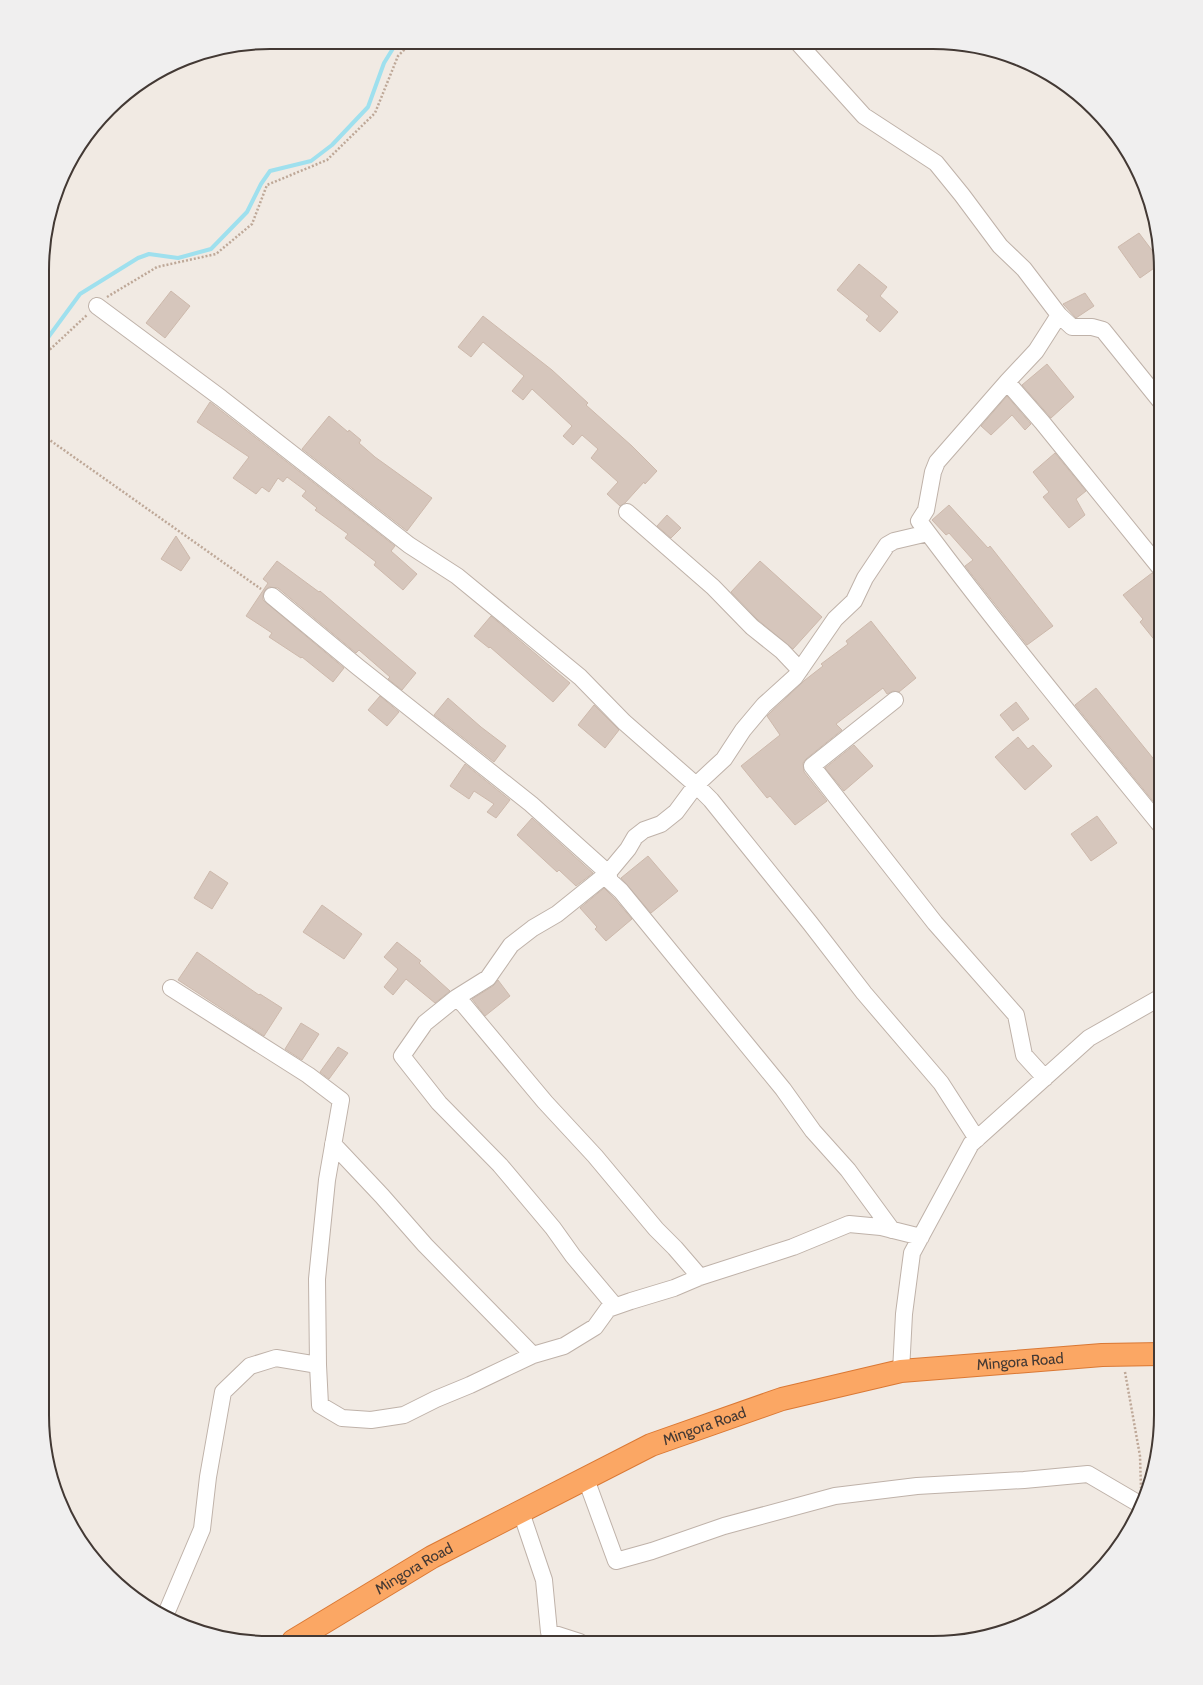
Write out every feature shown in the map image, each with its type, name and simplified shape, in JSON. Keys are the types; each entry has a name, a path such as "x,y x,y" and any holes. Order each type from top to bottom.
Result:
{"highway":[{"name":"Mingora Road","path":"301,1636 432,1557 651,1445 782,1399 901,1371 1122,1354 1154,1354"}],"street":[{"path":"804,49 864,116 936,163 1000,246 1024,269 1059,315 1072,326 1092,327 1103,330 1154,393"},
{"path":"97,306 215,394 409,545 458,576 580,677 624,722 696,785 711,800 864,993 942,1083 977,1139"},
{"path":"1059,315 1036,351 937,462 933,472 926,510 919,521 1020,652 1154,817"},
{"path":"1007,382 1042,422 1154,560"},
{"path":"627,512 712,587 752,627 782,651 800,670"},
{"path":"615,1306 573,1256 553,1228 500,1165 439,1103 402,1056 426,1023 456,998 488,978 511,945 533,928 557,914 608,873 628,849 634,836 644,830 661,824 676,812 696,785 724,759 743,730 764,705 800,670 835,619 854,601 864,578 886,545 894,541 928,533"},
{"path":"272,596 358,667 531,804 608,873 610,881 621,891 770,1072 813,1131 848,1170 892,1230"},
{"path":"895,700 812,766 935,923 1016,1014 1024,1055 1045,1078"},
{"path":"171,988 308,1075 341,1100 327,1180 317,1279 320,1405 342,1418 371,1420 404,1416 436,1399 470,1385 533,1355 564,1346 595,1327 608,1309 793,1247 848,1224 892,1230 921,1237"},
{"path":"456,998 464,1005 545,1102 595,1156 656,1229 700,1277"},
{"path":"901,1371 904,1314 912,1252 971,1144 1089,1038 1154,1001"},
{"path":"333,1144 430,1250 533,1355"},
{"path":"168,1611 202,1529 208,1477 223,1392 250,1366 276,1358 318,1365"},
{"path":"586,1479 616,1561 652,1551 724,1526 835,1496 917,1486 1024,1480 1088,1474 1137,1499"},
{"path":"521,1512 544,1580 549,1632 561,1636"}],"path":[{"path":"49,350 105,298 157,267 216,254 252,224 267,186 327,160 375,113 398,56 405,49"},
{"path":"49,440 272,596"},
{"path":"1122,1354 1140,1456 1141,1490"}],"building":[{"path":"1139,233 1154,252 1154,268 1140,278 1118,247"},
{"path":"859,264 887,287 880,296 898,312 880,332 866,320 869,316 837,290"},
{"path":"171,291 190,306 165,338 146,323"},
{"path":"1085,293 1094,306 1076,318 1063,304"},
{"path":"483,316 552,370 588,403 586,405 632,446 657,471 645,484 644,482 625,503 620,506 607,494 618,482 591,458 598,449 582,435 573,445 563,436 572,426 532,389 523,400 512,391 524,376 483,342 471,357 458,347"},
{"path":"1047,364 1074,397 1051,418 1022,385"},
{"path":"1007,396 1031,424 1025,430 1012,415 991,435 981,426"},
{"path":"210,402 395,546 391,551 417,574 403,590 374,565 376,562 345,538 348,534 315,510 317,508 302,496 306,491 287,477 283,482 278,478 269,492 262,487 256,494 233,478 249,457 197,422"},
{"path":"329,416 348,432 349,430 361,440 359,443 375,457 432,498 407,531 302,449"},
{"path":"1055,453 1086,491 1076,499 1085,515 1069,528 1043,497 1049,492 1033,472"},
{"path":"949,505 988,548 990,546 1053,626 1027,645 965,566 973,560 949,533 946,535 932,520"},
{"path":"667,515 681,528 671,538 657,526"},
{"path":"176,536 190,558 181,571 161,559"},
{"path":"277,561 319,592 320,591 416,673 402,690 388,679 390,677 359,650 356,653 278,588 269,587 265,590 263,600 344,668 333,682 302,657 301,658 269,637 272,633 246,616 268,583 263,579"},
{"path":"760,561 822,617 793,649 758,620 731,592"},
{"path":"1152,573 1154,575 1154,639 1140,622 1143,619 1123,595"},
{"path":"491,616 570,683 553,702 490,647 489,648 474,636"},
{"path":"871,621 916,678 899,692 893,691 887,694 883,688 836,724 842,730 806,759 803,763 804,772 827,801 795,825 770,796 767,798 741,766 780,735 767,716 805,680 823,666 821,664 848,644 846,641"},
{"path":"1096,688 1154,759 1154,802 1075,705"},
{"path":"380,696 399,712 387,726 368,710"},
{"path":"448,698 481,727 506,746 494,762 434,715"},
{"path":"1016,702 1029,719 1013,731 1000,715"},
{"path":"594,705 619,730 605,748 578,725"},
{"path":"1018,737 1028,749 1033,745 1052,766 1025,790 995,757"},
{"path":"854,745 873,766 844,791 825,768"},
{"path":"465,764 510,800 496,818 487,812 494,804 474,791 469,799 450,786"},
{"path":"1097,816 1117,843 1091,861 1071,834"},
{"path":"532,818 593,873 576,886 559,870 557,872 517,835"},
{"path":"648,856 678,891 651,913 621,878"},
{"path":"210,871 228,883 212,909 194,898"},
{"path":"604,888 632,919 606,941 595,929 597,927 580,908"},
{"path":"322,905 362,934 344,959 303,932"},
{"path":"397,942 421,961 419,963 450,991 435,1003 406,979 393,995 384,987 398,969 384,957"},
{"path":"197,952 259,995 260,994 282,1008 264,1036 178,980"},
{"path":"498,980 510,996 485,1016 472,999 493,986"},
{"path":"301,1023 319,1034 302,1060 285,1049"},
{"path":"338,1047 348,1053 329,1079 320,1072"}],"waterway":[{"path":"49,336 80,294 138,258 149,254 178,258 211,249 247,212 261,184 270,171 311,161 332,145 368,107 384,63 393,49"}]}
